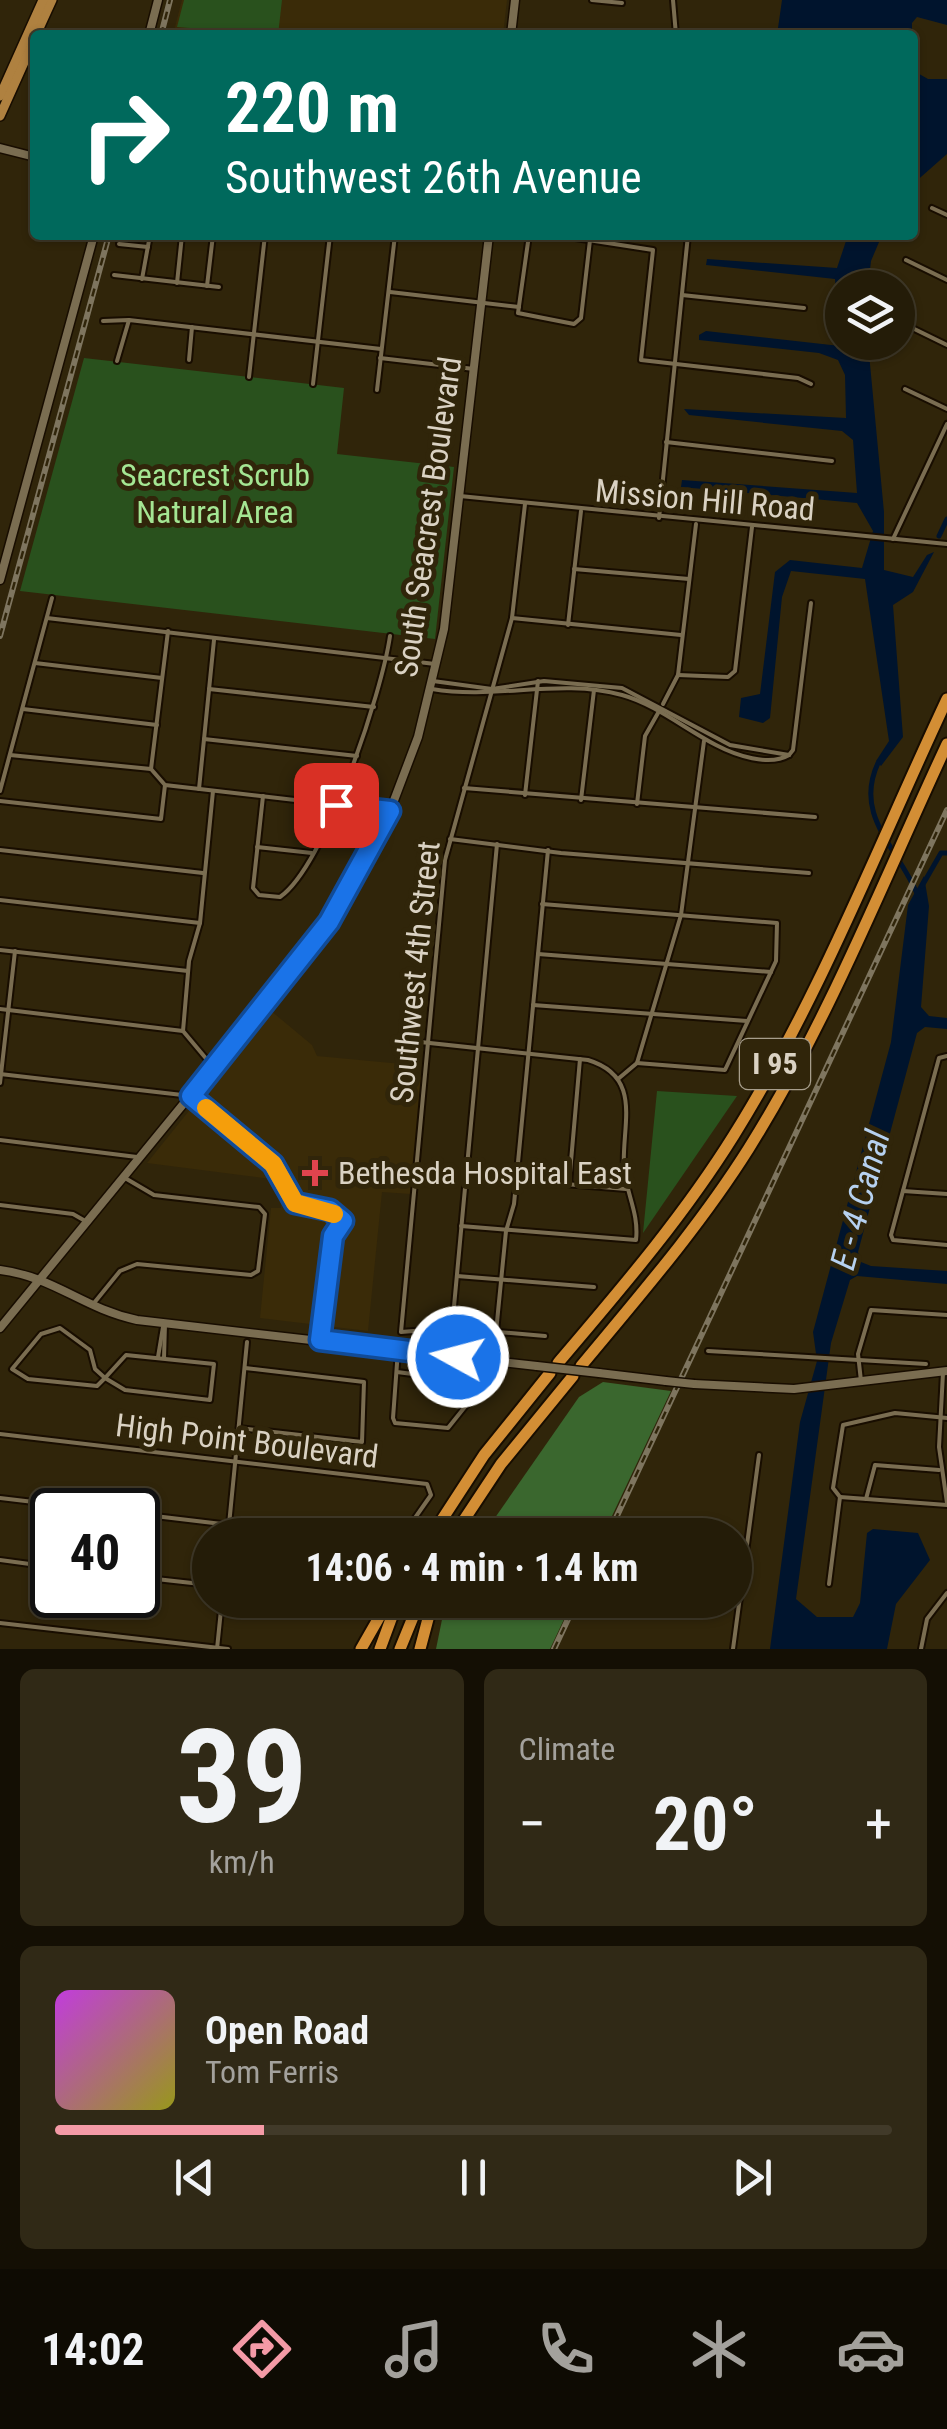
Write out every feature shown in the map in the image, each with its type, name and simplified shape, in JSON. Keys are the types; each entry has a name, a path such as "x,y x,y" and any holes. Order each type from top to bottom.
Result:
{"highway":[{"name":"I 95","path":"443,1518 484,1454 679,1216 732,1139 785,1044 947,699"},
{"name":"I 95","path":"465,1518 501,1464 688,1236 750,1148 802,1052 947,744"},
{"path":"474,1518 575,1373"},
{"path":"361,1649 378,1618"},
{"path":"380,1649 391,1618"},
{"path":"400,1649 413,1618"},
{"path":"420,1649 429,1618"}],"main road":[{"path":"38,30 46,3"},
{"path":"33,30 46,3"},
{"path":"0,96 30,35"},
{"path":"0,116 30,49"}],"street":[{"path":"150,30 158,0"},
{"path":"512,30 515,0"},
{"path":"592,0 622,4"},
{"path":"674,0 676,30"},
{"path":"0,148 30,156"},
{"path":"932,208 947,215"},
{"path":"0,580 93,240"},
{"path":"142,278 149,240"},
{"path":"177,283 181,240"},
{"path":"207,286 212,240"},
{"path":"249,377 263,240"},
{"path":"313,384 329,240"},
{"path":"376,390 394,240"},
{"name":"South Seacrest Boulevard","path":"0,1328 329,922 390,811 438,664 488,240"},
{"path":"528,240 519,307 524,318 579,322 590,240"},
{"path":"596,240 653,250 641,360 798,378 812,384"},
{"path":"659,518 688,240"},
{"path":"120,244 148,247"},
{"path":"906,260 947,280"},
{"path":"114,276 219,288"},
{"path":"388,292 519,307"},
{"path":"682,295 804,308"},
{"path":"102,322 129,320 381,349"},
{"path":"118,361 129,320"},
{"path":"189,360 192,327"},
{"path":"915,330 947,344"},
{"path":"380,358 474,369"},
{"path":"906,389 947,409"},
{"path":"892,539 947,424"},
{"path":"666,442 832,461"},
{"name":"Mission Hill Road","path":"460,496 581,511 947,544"},
{"name":"Southwest 4th Street","path":"452,1328 400,1332 450,839 512,618 525,504"},
{"path":"568,625 581,511"},
{"path":"637,804 645,736 678,675 696,522"},
{"path":"678,675 725,677 735,671 752,527"},
{"path":"574,569 689,579"},
{"path":"0,791 52,598"},
{"path":"432,685 491,692 538,685 594,688 660,709 708,738 740,748 789,755 793,750 811,603"},
{"path":"48,618 438,664"},
{"path":"512,618 683,635"},
{"path":"151,769 168,632"},
{"path":"263,796 253,888 259,895 277,898 286,894 336,805 374,707 390,636"},
{"path":"199,789 214,638"},
{"path":"35,663 162,678"},
{"path":"525,794 538,685"},
{"path":"581,800 594,688"},
{"path":"209,689 374,707"},
{"path":"23,709 157,724"},
{"path":"618,1079 637,1063 681,914 700,754 708,738"},
{"path":"204,739 357,756"},
{"path":"10,755 151,769 165,785 390,811"},
{"path":"0,801 161,820 165,785"},
{"path":"464,788 815,818"},
{"path":"183,1031 188,971 200,923 213,791"},
{"path":"450,839 809,872"},
{"path":"458,1357 459,1347 452,1328 497,844"},
{"path":"257,846 312,853"},
{"path":"0,850 203,873"},
{"path":"496,1332 506,1230 516,1180 548,850"},
{"path":"0,900 200,923"},
{"path":"542,904 777,923 776,961 725,1070 637,1063"},
{"path":"0,950 188,971"},
{"path":"0,1083 15,951"},
{"path":"538,954 771,972"},
{"path":"533,1004 748,1021"},
{"path":"0,1010 183,1031 214,1068"},
{"path":"411,1041 580,1059 601,1065 618,1079 629,1109 624,1164 637,1219 636,1240 462,1226"},
{"path":"944,1056 891,1238 947,1244"},
{"path":"569,1184 580,1059"},
{"path":"0,1074 191,1096 273,1164 295,1203 330,1210 343,1221 333,1236 325,1306 318,1323 320,1340"},
{"path":"0,1140 142,1157"},
{"path":"91,1307 114,1277 131,1266 256,1274 262,1210 154,1195 124,1177"},
{"path":"516,1180 628,1189"},
{"path":"903,1191 947,1194"},
{"path":"0,1205 73,1214 87,1222"},
{"path":"0,1270 41,1278 91,1307 165,1324 599,1374 694,1384 805,1388 945,1371 940,1417 941,1470 947,1504 840,1497 832,1488 844,1424 894,1414 940,1417 947,1418"},
{"path":"456,1276 594,1288"},
{"path":"861,1381 858,1362 872,1310 947,1315"},
{"path":"161,1357 165,1324"},
{"path":"104,1378 94,1387 28,1379 12,1369 42,1334 58,1328 88,1347 95,1369 104,1378 125,1390 210,1400 214,1364 126,1355 104,1378"},
{"path":"452,1328 545,1336"},
{"path":"459,1347 474,1330"},
{"path":"229,1518 248,1342"},
{"path":"396,1372 467,1381 468,1403 448,1428 397,1423 393,1418 396,1372 398,1350"},
{"path":"708,1351 926,1364"},
{"path":"239,1428 362,1442 364,1382 245,1368"},
{"name":"High Point Boulevard","path":"0,1434 427,1484 432,1492 414,1518"},
{"path":"734,1649 759,1455"},
{"path":"866,1499 875,1465 941,1470"},
{"path":"829,1584 840,1497"},
{"path":"0,1498 30,1502"},
{"path":"160,1517 192,1521"},
{"path":"0,1560 30,1563"},
{"path":"160,1579 192,1583"},
{"path":"921,1649 927,1620 947,1592"},
{"path":"217,1648 220,1618"},
{"path":"0,1622 228,1649"}],"shaded area":[{"path":"182,0 507,0 504,30 174,30"},
{"name":"Bethesda Hospital East","path":"270,1010 312,1045 317,1056 402,1064 401,1075 423,1077 411,1194 382,1192 368,1331 260,1318 271,1208 281,1208 279,1180 147,1163"}],"green space":[{"path":"184,0 282,0 279,30 177,27"},
{"name":"Seacrest Scrub Natural Area","path":"84,358 344,388 337,454 454,467 435,639 20,591"},
{"path":"657,1091 737,1096 643,1233"},
{"path":"603,1382 671,1391 611,1518 495,1518 579,1397"},
{"path":"442,1618 565,1618 550,1649 436,1649"}],"water":[{"path":"782,0 947,0 947,25 917,17 912,30 778,30"},
{"path":"918,73 928,79 947,79 947,154 918,180"},
{"path":"846,240 880,240 870,270 825,270 825,278 706,265 707,259 837,268"},
{"path":"706,331 825,344 825,355 699,340 699,335"},
{"path":"838,360 870,360 884,512 884,570 913,577 927,555 934,552 913,592 893,605 903,737 881,766 876,761 889,741 865,579 791,571 782,597 770,718 763,723 739,717 741,698 760,694 775,572 790,560 862,568 873,531 857,503 681,487 682,480 857,493 853,440 842,431 689,415 684,409 846,418 845,375"},
{"path":"924,876 929,906 921,1007 929,1016 947,1018 947,1029 925,1027 917,1033 858,1252 861,1262 871,1266 947,1271 947,1284 857,1276 850,1280 831,1343 796,1599 817,1617 853,1617 860,1603 867,1533 873,1529 918,1533 930,1560 896,1604 887,1649 770,1649 800,1422 817,1361 813,1332 891,1042 908,905"}],"waterway":[{"path":"939,536 947,519"},
{"name":"E - 4 Canal","path":"878,763 872,782 875,816 918,896"},
{"path":"922,886 941,853 947,853"}],"railway":[{"path":"162,30 170,0"},
{"path":"0,636 108,240"},
{"path":"616,1518 947,810"},
{"path":"554,1649 569,1618"}],"slow traffic":[{"path":"206,1108 280,1171 295,1203 324,1208 334,1214"}],"place":[{"name":"Bethesda Hospital East","path":"315,1173"}],"route":[{"path":"336,805 390,811 329,922 191,1096 280,1171 295,1203 330,1210 343,1221 333,1236 320,1340 458,1357"}]}
